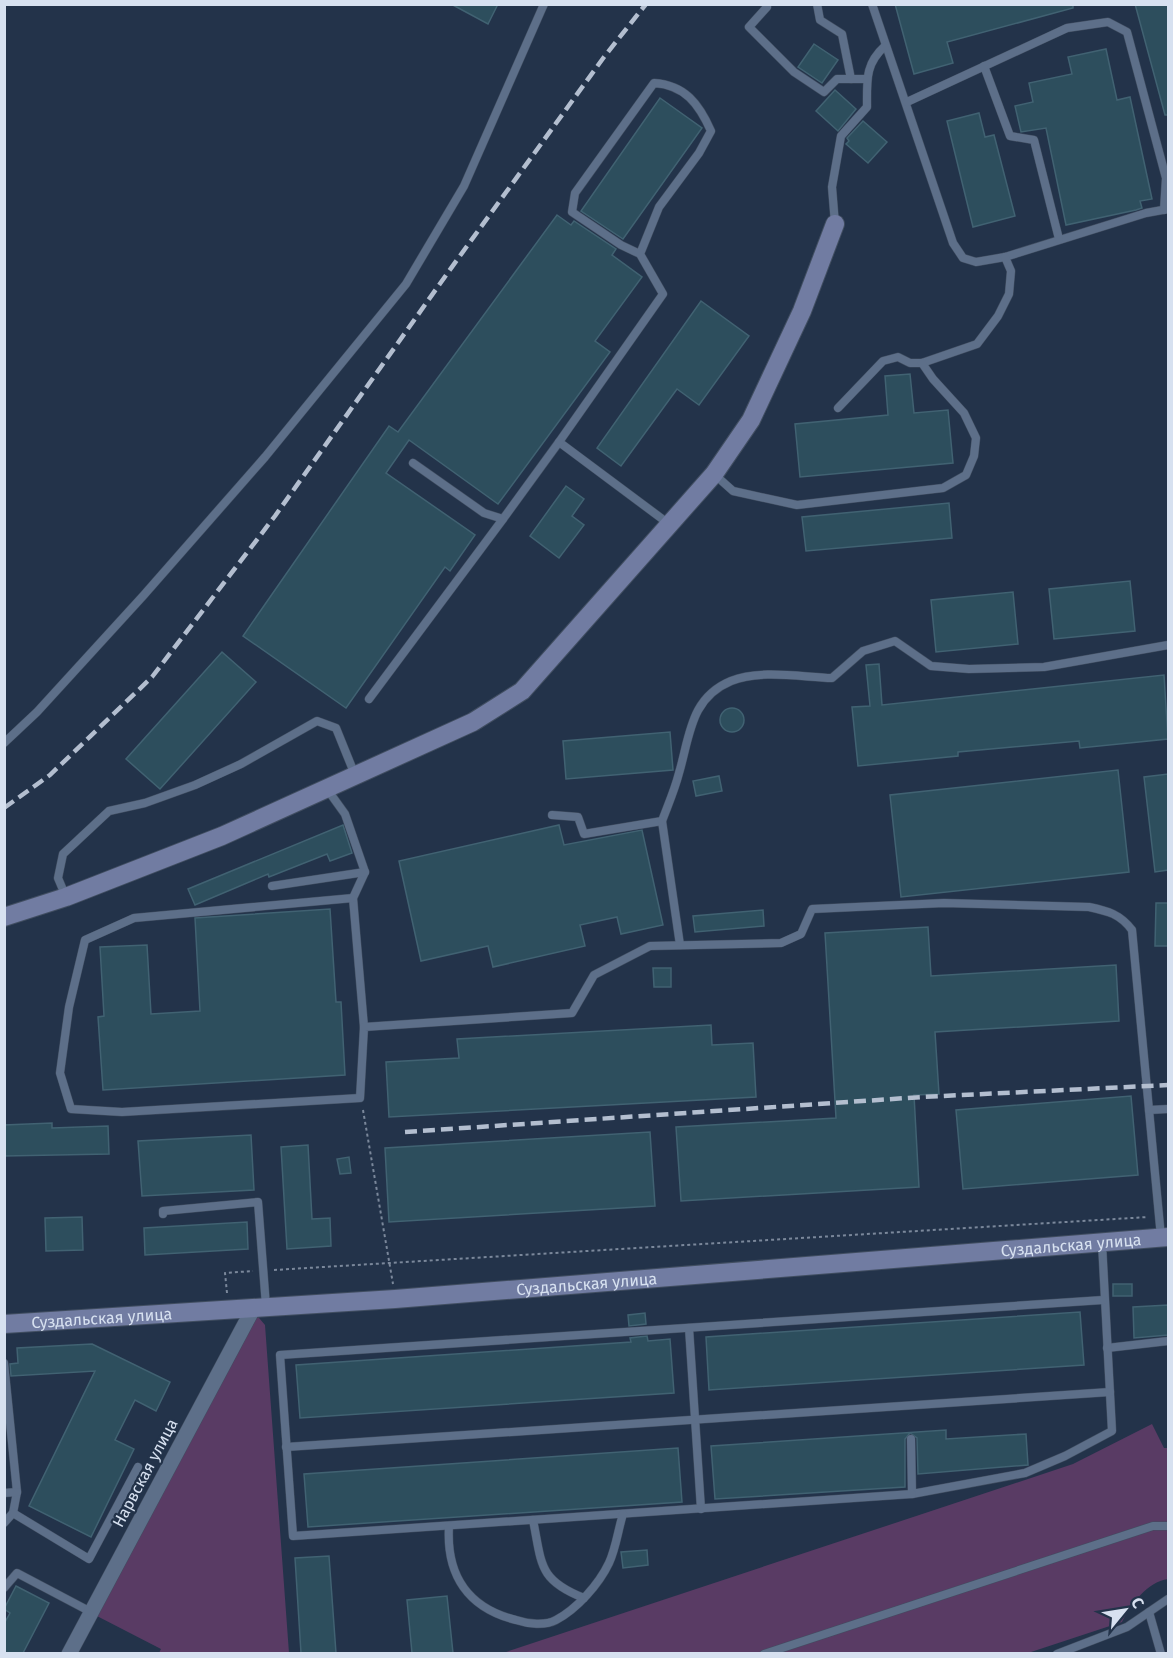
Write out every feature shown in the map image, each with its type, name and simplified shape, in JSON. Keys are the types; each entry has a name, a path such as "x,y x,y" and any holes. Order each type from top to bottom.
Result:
{"main road":[{"path":"4,917 66,897 222,836 473,722 522,691 714,474 751,420 802,311 835,224"},
{"name":"Суздальская улица","path":"4,1324 395,1299 1165,1237"}],"street":[{"name":"Нарвская улица","path":"69,1653 259,1308"}],"lane":[{"path":"4,743 105,638 265,457 406,284 464,186 544,4"},
{"path":"817,4 820,20 842,34 851,79"},
{"path":"872,4 954,243 963,258 976,262 1005,257 1059,239 1166,209 1166,178 1127,32 1108,22 1067,28 907,102"},
{"path":"767,7 749,27 794,72 824,92 837,79 867,79"},
{"path":"835,224 832,187 841,136 867,107 867,79 873,58 885,46"},
{"path":"984,66 1010,136 1034,140 1059,239"},
{"path":"369,699 559,442 663,294 640,254 621,245 572,212 575,194 654,83 671,84 702,109 711,131 699,153 659,207 640,254"},
{"path":"838,408 883,361 898,357 910,363 922,363 977,344 998,316 1009,294 1011,271 1005,257"},
{"path":"714,474 733,491 797,505 943,488 966,475 974,456 976,438 964,413 933,379 922,363"},
{"path":"559,442 669,525"},
{"path":"413,463 484,513 503,519"},
{"path":"680,945 662,821 680,772 693,717 706,696 732,681 765,675 832,678 863,651 895,641 931,666 969,669 1044,667 1168,645"},
{"path":"66,897 58,878 63,854 109,811 145,803 195,784 241,764 317,721 336,728 355,775"},
{"path":"326,788 345,814 365,872 353,898 364,1027 360,1098 122,1112 70,1108 60,1073 69,1007 85,940 134,918 353,898"},
{"path":"552,815 578,817 584,834 662,821"},
{"path":"272,886 365,872"},
{"path":"364,1027 572,1013 594,975 650,946 781,943 801,934 812,909 944,903 1089,907 1112,912 1123,918 1132,930 1159,1217 1165,1237"},
{"path":"1149,1110 1168,1109"},
{"path":"163,1214 163,1211 258,1202 264,1271 259,1308"},
{"path":"1102,1243 1103,1300 1112,1431 1065,1456 1025,1473 912,1494 292,1536 280,1355 1103,1300"},
{"path":"689,1328 701,1509"},
{"path":"1107,1348 1168,1341"},
{"path":"4,1523 13,1513 17,1492 5,1369"},
{"path":"286,1447 1110,1392"},
{"path":"911,1439 912,1494"},
{"path":"13,1513 89,1558 138,1467"},
{"path":"4,1493 17,1492"},
{"path":"448,1526 447,1549 453,1571 467,1591 492,1614 530,1624 555,1621 584,1598 609,1563 623,1514"},
{"path":"533,1520 544,1573 560,1589 584,1598"},
{"path":"764,1653 1153,1526 1168,1526"},
{"path":"4,1588 17,1573 91,1612"},
{"path":"1056,1653 1127,1627 1168,1599"},
{"path":"1149,1612 1161,1653"}],"path":[{"path":"360,1098 395,1299"},
{"path":"229,1310 225,1274 1159,1217"}],"shaded area":[{"path":"254,1312 265,1325 289,1653 159,1653 161,1649 93,1614"},
{"path":"1152,1424 1164,1448 1168,1448 1168,1579 1153,1584 1147,1589 1135,1601 1122,1622 1028,1653 500,1654 1073,1464"}],"building":[{"path":"451,4 498,4 488,24"},
{"path":"895,4 1073,4 1073,8 947,42 953,63 914,74"},
{"path":"1135,4 1168,4 1168,115 1165,115"},
{"path":"814,44 838,60 822,83 798,67"},
{"path":"1106,49 1117,100 1130,97 1152,199 1140,201 1142,208 1136,210 1066,225 1046,128 1021,132 1015,106 1033,102 1029,83 1072,74 1068,57"},
{"path":"835,90 856,109 838,131 816,111"},
{"path":"660,98 702,128 623,239 581,211"},
{"path":"979,113 985,137 994,135 1015,216 973,227 947,121"},
{"path":"863,121 887,142 868,163 846,144 849,141 847,138"},
{"path":"557,215 571,225 574,221 616,249 612,255 642,277 595,341 610,352 498,504 409,440 386,473 475,535 450,571 445,567 346,708 243,636 389,426 398,432"},
{"path":"701,301 749,336 699,405 677,389 621,466 597,448"},
{"path":"910,374 914,413 948,410 953,463 800,477 795,424 888,415 885,376"},
{"path":"566,486 584,499 572,516 584,525 559,558 530,536"},
{"path":"949,503 952,538 806,551 802,517"},
{"path":"1130,581 1135,631 1054,639 1049,589"},
{"path":"1013,592 1018,644 936,652 931,600"},
{"path":"222,652 256,682 160,789 126,759"},
{"path":"879,664 882,705 1164,675 1168,739 1080,748 1079,741 958,752 958,756 858,766 852,707 870,706 866,665"},
{"path":"732,708 737,709 743,715 743,725 737,731 732,732 727,731 721,725 720,720 721,715 727,709"},
{"path":"670,732 673,770 566,779 563,741"},
{"path":"1118,770 1129,872 901,897 890,795"},
{"path":"1168,774 1168,870 1155,872 1144,777"},
{"path":"719,776 722,791 696,796 693,781"},
{"path":"343,825 352,853 330,861 327,854 269,877 268,874 195,905 188,889"},
{"path":"559,825 564,845 642,830 663,925 621,934 617,917 580,925 585,946 493,967 488,946 421,961 399,861"},
{"path":"1156,903 1168,903 1168,946 1155,946"},
{"path":"330,909 336,1002 341,1002 345,1075 103,1090 98,1017 104,1016 100,947 147,945 151,1014 200,1011 195,918"},
{"path":"763,910 764,926 695,932 693,916"},
{"path":"928,927 931,976 1116,965 1119,1021 935,1032 939,1094 914,1095 919,1187 681,1201 676,1127 836,1118 825,933"},
{"path":"653,968 671,968 671,987 654,987"},
{"path":"711,1025 712,1045 753,1043 756,1097 389,1117 386,1062 459,1058 457,1039"},
{"path":"1131,1096 1138,1175 963,1189 956,1110"},
{"path":"52,1123 52,1128 108,1126 109,1154 4,1156 4,1125"},
{"path":"650,1132 655,1206 389,1222 385,1148"},
{"path":"251,1135 254,1190 142,1196 138,1141"},
{"path":"308,1145 312,1219 330,1218 331,1246 287,1249 281,1147"},
{"path":"349,1157 351,1173 340,1174 337,1159"},
{"path":"82,1217 83,1250 46,1251 45,1218"},
{"path":"247,1222 248,1249 145,1255 144,1228"},
{"path":"1113,1284 1132,1284 1132,1296 1113,1296"},
{"path":"1168,1305 1168,1335 1134,1338 1133,1307"},
{"path":"1080,1312 1084,1365 709,1390 706,1337"},
{"path":"645,1313 646,1324 629,1326 628,1315"},
{"path":"647,1336 648,1341 670,1339 674,1393 300,1418 296,1365 631,1342 630,1338"},
{"path":"92,1344 170,1382 156,1411 135,1400 115,1440 134,1449 91,1537 29,1506 95,1371 11,1376 10,1364 18,1363 17,1348"},
{"path":"946,1430 946,1439 1026,1434 1028,1465 918,1474 917,1438 910,1433 905,1439 905,1487 715,1499 711,1446"},
{"path":"678,1448 682,1502 308,1527 304,1474"},
{"path":"647,1550 648,1565 623,1568 621,1552"},
{"path":"329,1556 336,1653 301,1653 295,1558"},
{"path":"16,1586 49,1603 23,1653 4,1653 4,1624 10,1613 4,1609"},
{"path":"447,1596 453,1653 412,1653 407,1600"}],"railway":[{"path":"4,808 50,775 152,677 275,516 604,57 646,4"},
{"path":"405,1132 922,1097 1168,1085"}]}
